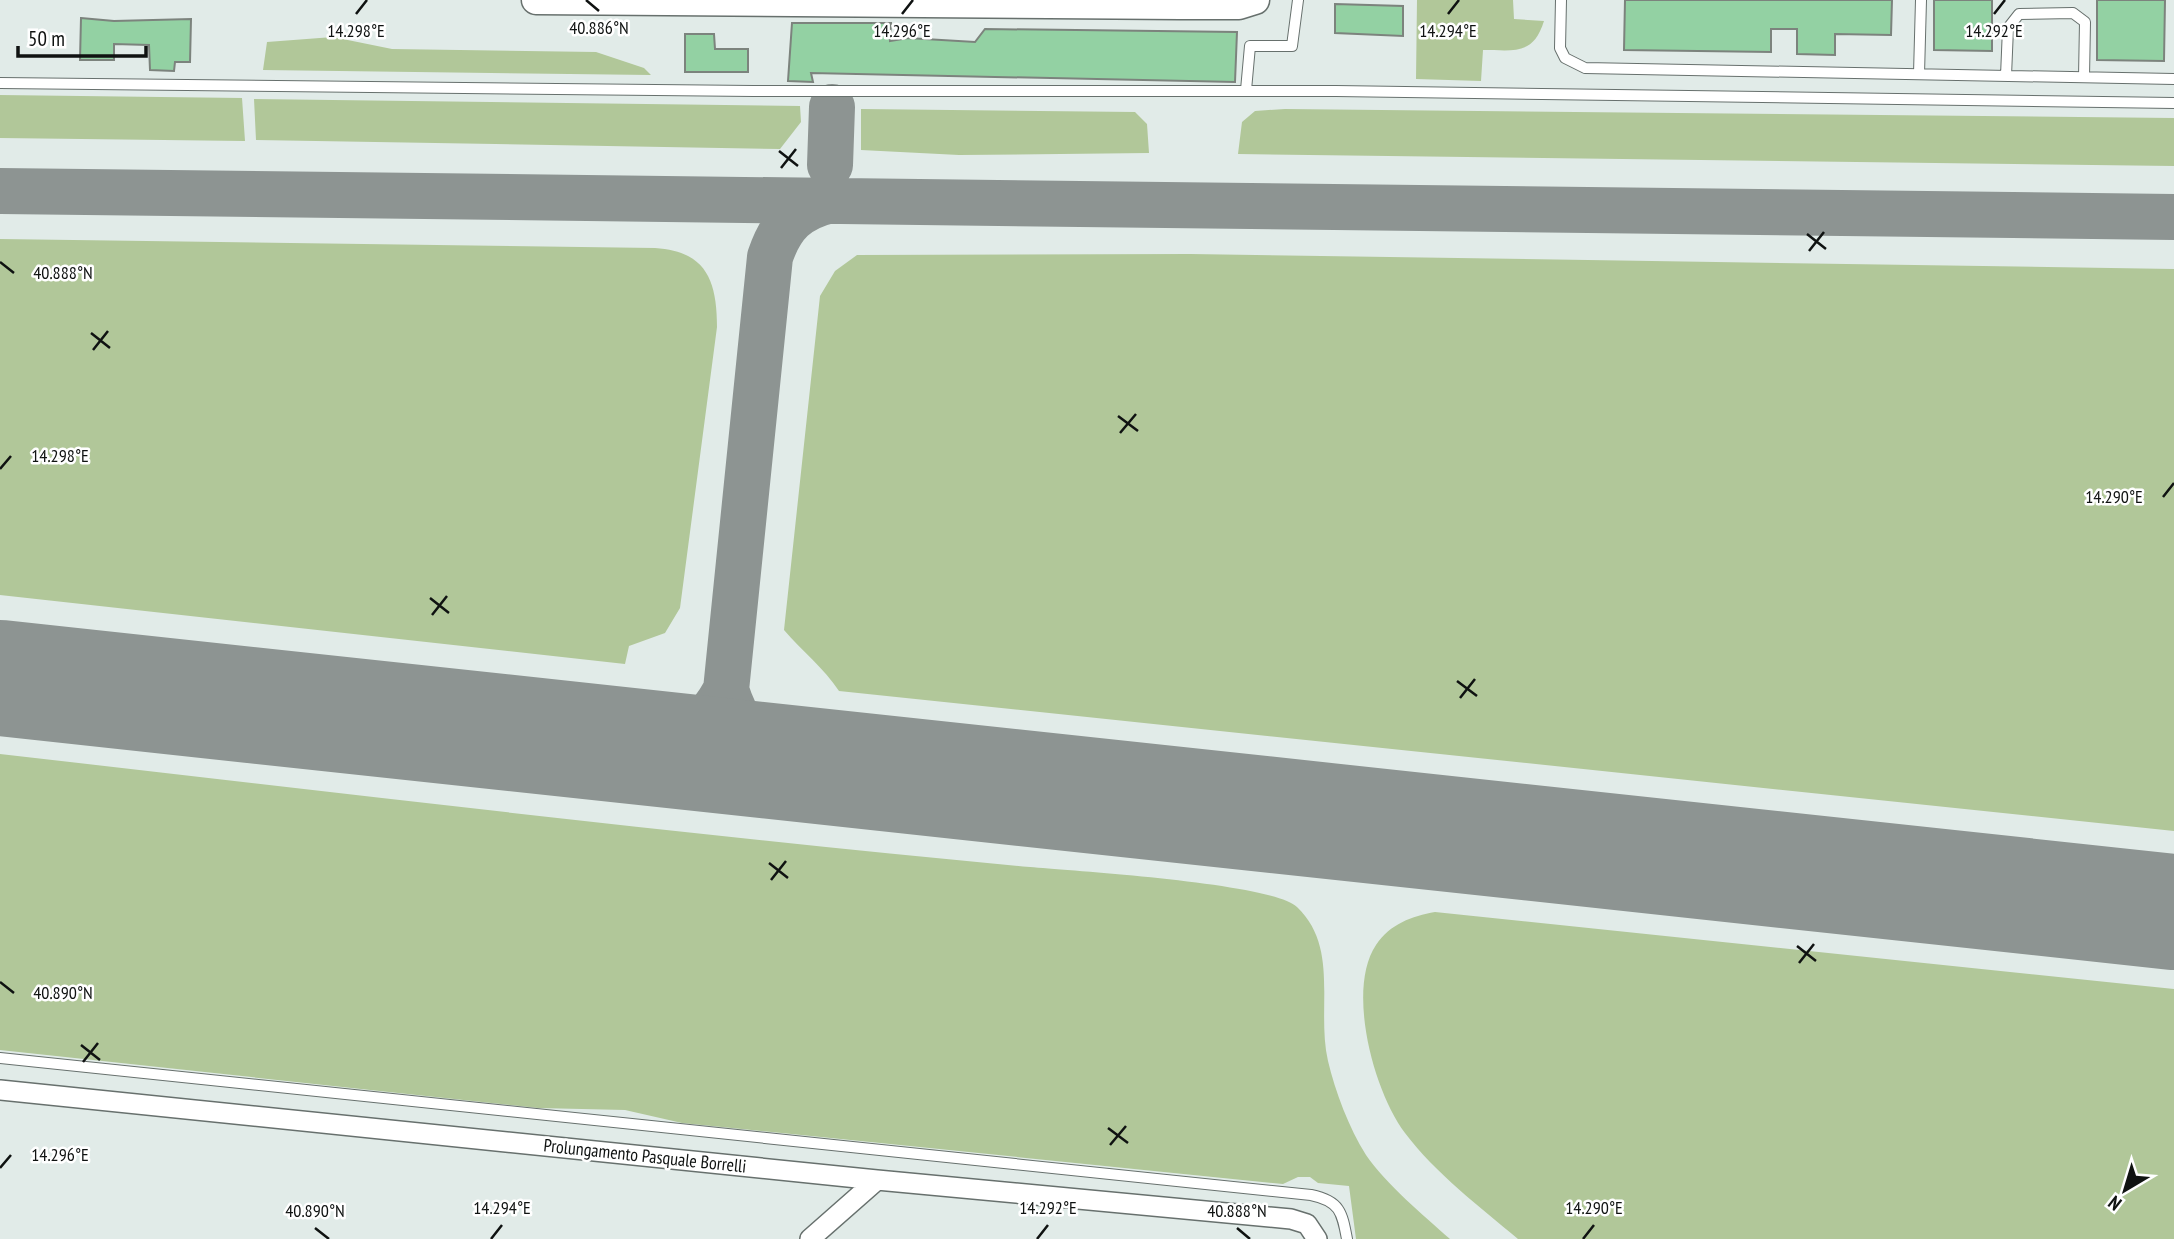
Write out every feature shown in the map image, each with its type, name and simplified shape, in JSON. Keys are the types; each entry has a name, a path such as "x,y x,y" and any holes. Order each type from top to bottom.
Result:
{"street":[{"path":"536,0 1239,5 1255,0"},
{"name":"Prolungamento Pasquale Borrelli","path":"0,1090 877,1180 1291,1219 1307,1224 1317,1239"},
{"path":"810,1239 877,1180"}],"lane":[{"path":"1247,90 1250,46 1292,46 1298,0"},
{"path":"1560,0 1560,48 1565,58 1585,68 2174,79"},
{"path":"1919,74 1921,0"},
{"path":"2006,76 2007,28 2018,14 2073,13 2085,22 2084,77"},
{"path":"0,83 753,91 1247,90 2174,103"},
{"path":"0,1058 1311,1195 1327,1198 1340,1209 1347,1239"}],"green space":[{"path":"1417,0 1513,0 1514,19 1544,21 1528,46 1513,50 1483,50 1481,81 1416,79"},
{"path":"333,37 392,49 596,52 644,68 651,75 263,70 267,42"},
{"path":"0,95 242,98 245,141 0,138"},
{"path":"254,99 800,106 801,122 780,149 256,140"},
{"path":"861,109 1135,112 1147,124 1149,153 959,155 861,150"},
{"path":"1285,109 2174,118 2174,166 1238,154 1242,122 1255,111"},
{"path":"0,239 655,248 686,255 697,262 711,282 717,327 680,608 665,633 629,646 625,664 0,595"},
{"path":"1190,254 2174,269 2174,831 839,691 784,630 820,296 835,271 857,255"},
{"path":"0,754 772,841 1127,875 1214,885 1280,899 1297,907 1310,923 1318,941 1323,960 1328,1061 1354,1133 1366,1155 1384,1177 1450,1239 1356,1239 1349,1186 1318,1183 1310,1177 1298,1177 1283,1184 682,1123 625,1110 538,1108 0,1050"},
{"path":"1435,912 2174,989 2174,1239 1518,1239 1459,1189 1417,1148 1394,1115 1374,1067 1364,1013 1367,964 1376,945 1395,926"}],"building":[{"path":"1625,0 1892,0 1891,35 1835,34 1835,55 1797,54 1797,29 1771,29 1771,52 1624,50"},
{"path":"1934,0 1992,0 1992,51 1934,50"},
{"path":"2097,0 2165,0 2164,61 2097,60"},
{"path":"1335,4 1403,6 1403,36 1335,33"},
{"path":"81,18 114,21 191,19 190,62 175,62 174,71 150,70 149,45 114,44 114,60 80,60"},
{"path":"792,23 891,23 890,41 908,38 975,42 985,29 1237,32 1235,82 811,73 813,82 788,81"},
{"path":"685,34 714,34 715,49 748,49 748,72 685,72"}],"taxiway":[{"path":"830,165 832,107"},
{"path":"0,191 2174,217"},
{"path":"640,747 691,730 709,716 726,690 770,257 779,235 792,219 819,203 831,200"},
{"path":"726,690 738,719 753,738 774,752 803,765"}],"runway":[{"path":"0,678 2174,912"}]}
